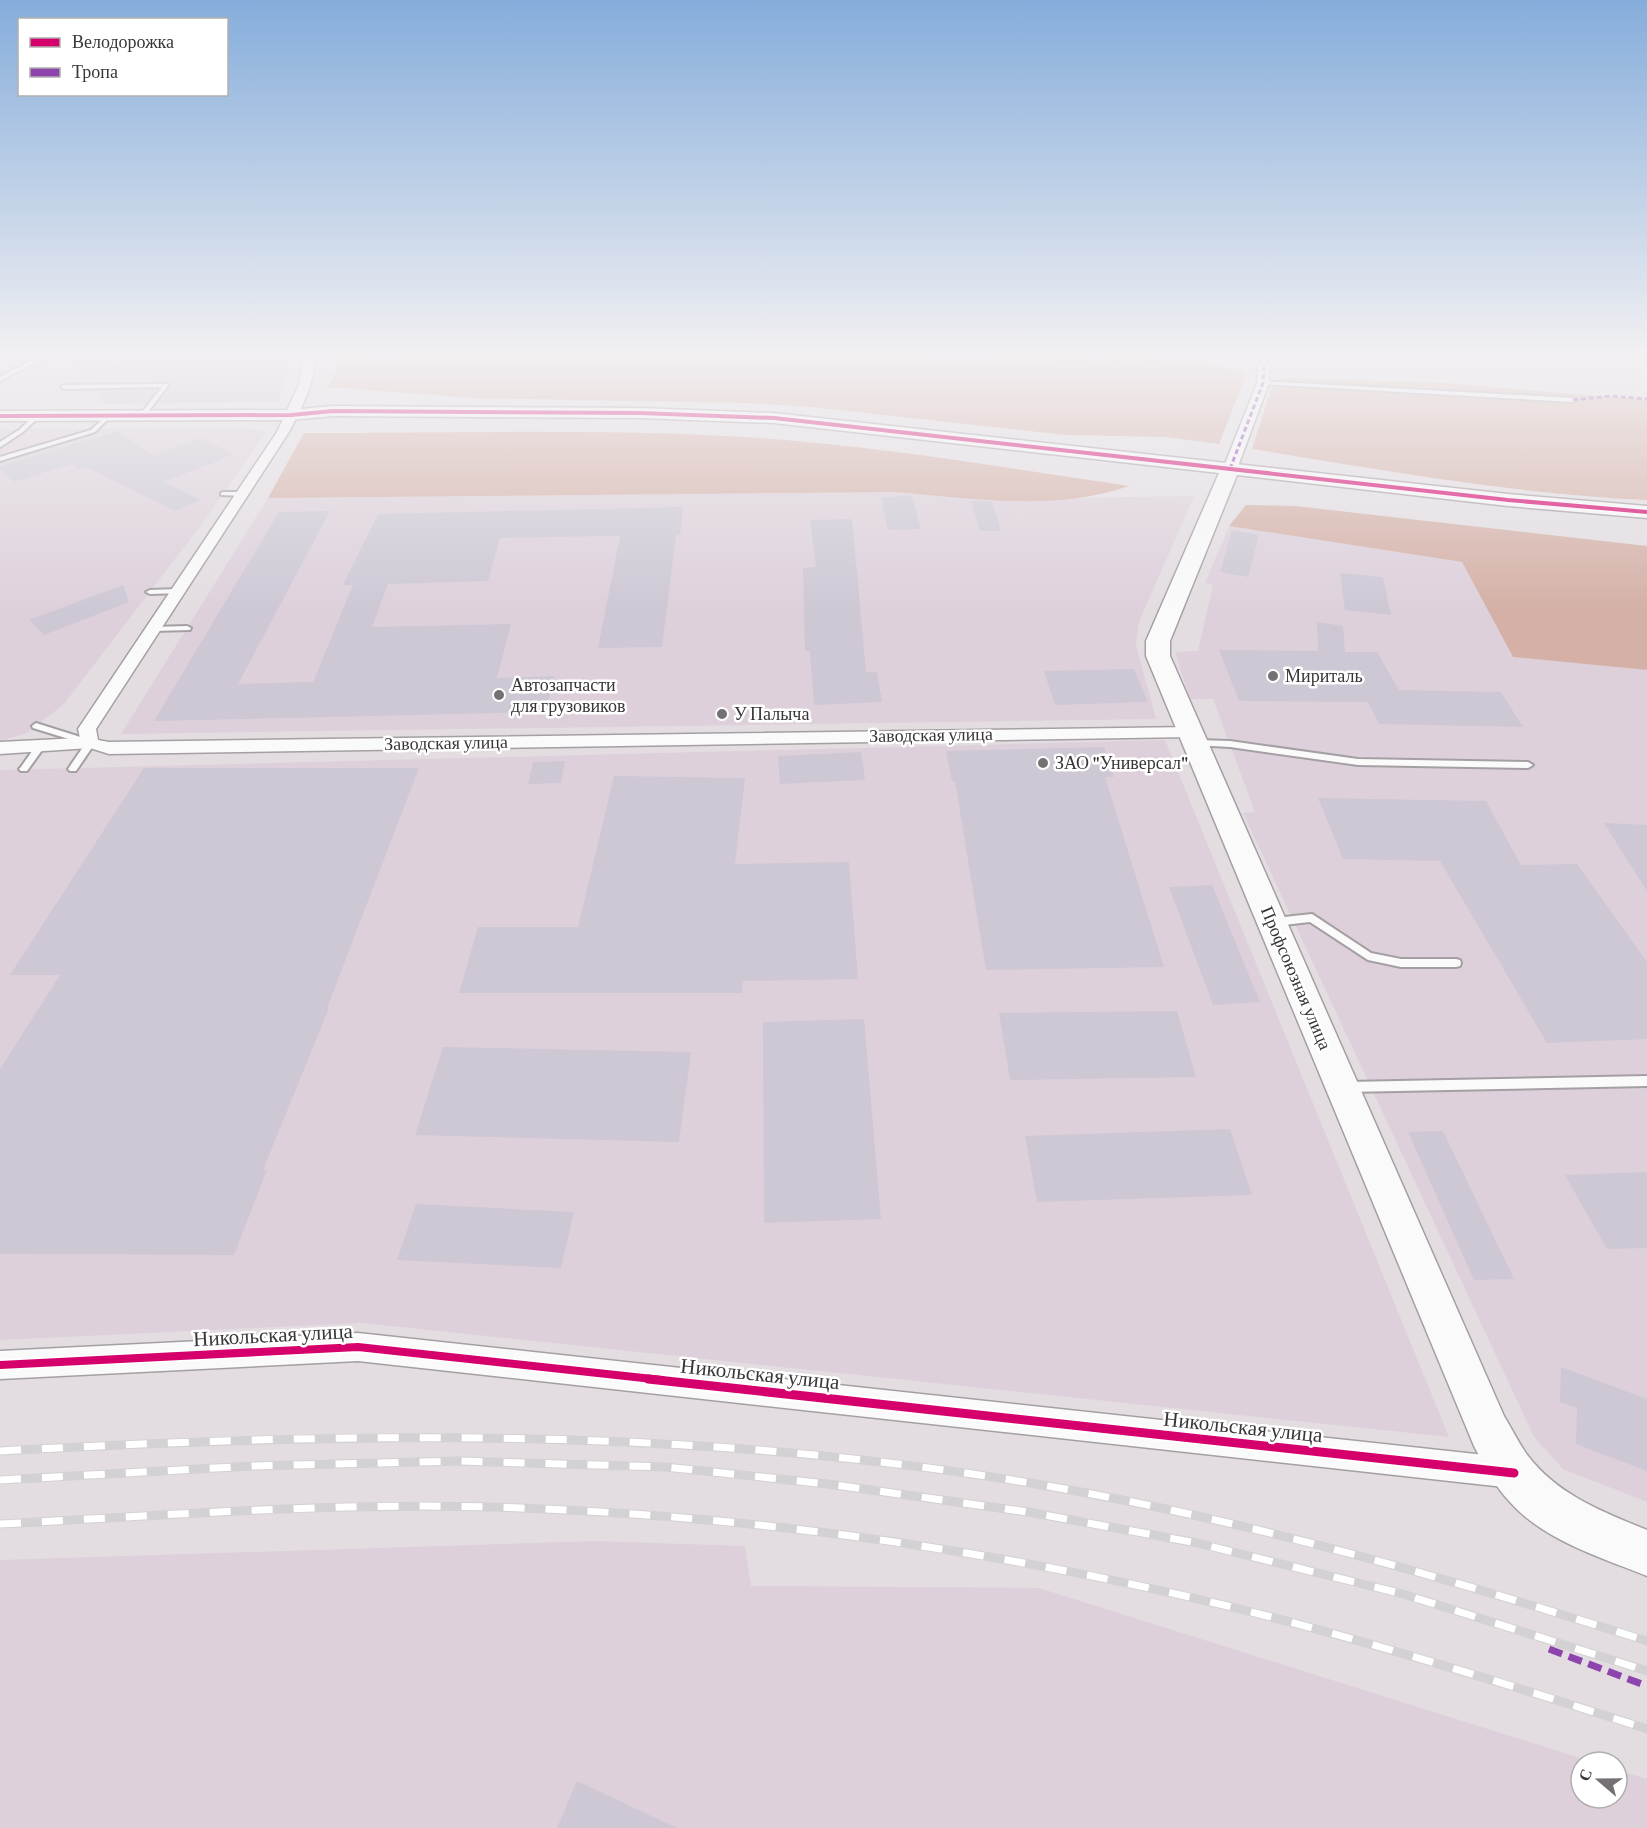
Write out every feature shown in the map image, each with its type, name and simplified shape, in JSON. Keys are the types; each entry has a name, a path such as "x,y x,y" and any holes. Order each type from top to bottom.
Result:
{"street":[{"path":"90,743 87,729 278,440"},
{"path":"902,440 1228,474 1647,512"},
{"path":"1228,474 1241,440"},
{"path":"1228,474 1509,511 1647,524"},
{"name":"Профсоюзная улица","path":"1228,474 1158,641 1158,656 1490,1431 1514,1473"},
{"name":"Заводская улица","path":"0,748 90,743 109,748 1193,738"},
{"name":"Никольская улица","path":"0,1365 358,1347 1514,1473"},
{"path":"1514,1473 1543,1502 1572,1521 1647,1553"}],"lane":[{"path":"0,459 62,440"},
{"path":"223,494 242,494"},
{"path":"150,592 178,591"},
{"path":"153,629 187,628"},
{"path":"36,726 90,743 73,769"},
{"path":"1193,738 1358,762 1527,765"},
{"path":"24,769 40,746"},
{"path":"1273,922 1312,918 1368,956 1401,963 1456,963"},
{"path":"1342,1088 1647,1081"}],"shaded area":[{"path":"0,440 261,440 201,525 64,704 27,733 0,741"},
{"path":"300,440 789,440 978,463 1129,486 1072,499 1042,501 982,500 894,492 268,498"},
{"path":"1191,440 1220,440 1219,444"},
{"path":"1255,440 1647,440 1647,500 1498,487 1252,449"},
{"path":"894,492 991,499 1194,496 1139,622 1136,645 1156,719 121,734 268,498"},
{"path":"1246,505 1295,506 1647,546 1647,670 1513,657 1462,562 1229,526"},
{"path":"1229,526 1462,562 1513,657 1647,670 1647,1502 1563,1469 1534,1437 1243,813 1255,812 1213,699 1190,699 1175,652 1198,651 1213,585 1205,583"},
{"path":"1165,740 1449,1437 362,1323 0,1340 0,770"},
{"path":"594,1541 745,1546 751,1586 1039,1588 1569,1754 1569,1810 1629,1810 1629,1774 1647,1779 1647,1828 0,1828 0,1560"}],"building":[{"path":"87,440 131,440 154,456 194,440 205,440 235,454 164,482 201,500 175,511 87,467 79,469 72,464 14,482 0,470 0,466"},
{"path":"912,496 921,529 888,530 881,497"},
{"path":"971,501 992,501 1001,531 980,531"},
{"path":"683,507 680,535 676,535 662,647 598,648 620,536 500,538 488,581 388,584 372,627 511,624 497,678 554,676 546,712 154,721 279,512 330,511 238,684 313,682 353,585 343,585 378,514"},
{"path":"852,519 866,672 877,672 882,702 814,705 810,651 805,651 803,568 816,567 810,520"},
{"path":"1232,530 1259,535 1248,577 1220,572"},
{"path":"1340,573 1383,577 1391,615 1345,610"},
{"path":"123,585 129,602 44,635 29,620"},
{"path":"1317,622 1343,626 1345,652 1377,652 1399,690 1501,692 1523,727 1379,724 1368,702 1239,701 1219,650 1318,651"},
{"path":"1134,669 1148,702 1055,705 1044,671"},
{"path":"1104,747 1114,777 1105,777 1164,967 986,970 955,781 952,781 946,751"},
{"path":"861,752 865,780 780,784 778,756"},
{"path":"565,761 561,783 528,784 533,762"},
{"path":"144,768 419,768 327,1008 329,1008 263,1170 267,1170 234,1255 0,1254 0,1069 60,975 10,975"},
{"path":"614,776 745,778 735,864 849,862 858,979 743,981 742,993 459,993 478,927 578,927"},
{"path":"1318,798 1486,801 1521,865 1577,864 1647,962 1647,1039 1547,1043 1440,861 1343,859"},
{"path":"1604,823 1647,825 1647,891"},
{"path":"1212,885 1260,1002 1213,1005 1169,887"},
{"path":"1177,1011 1196,1077 1010,1080 999,1013"},
{"path":"864,1019 881,1219 764,1223 763,1022"},
{"path":"443,1047 691,1052 679,1142 415,1135"},
{"path":"1230,1129 1252,1195 1037,1202 1025,1136"},
{"path":"1443,1131 1514,1279 1474,1280 1408,1132"},
{"path":"1647,1172 1647,1248 1607,1249 1565,1175"},
{"path":"416,1204 574,1212 561,1268 397,1260"},
{"path":"1561,1367 1647,1399 1647,1471 1576,1444 1577,1408 1560,1402"},
{"path":"577,1781 677,1828 557,1828"}],"railway":[{"path":"0,1451 258,1440 516,1439 645,1443 773,1451 902,1464 1108,1497 1264,1531 1418,1572 1647,1641"},
{"path":"0,1480 252,1466 459,1461 665,1467 828,1484 1028,1512 1197,1543 1403,1594 1647,1671"},
{"path":"0,1524 260,1510 456,1506 701,1519 881,1540 1059,1570 1236,1608 1443,1665 1647,1729"}],"marked path":[{"path":"1230,469 1241,440"},
{"path":"1549,1649 1647,1686"}],"cycle path":[{"path":"974,440 1508,500 1647,512"},
{"path":"0,1365 358,1347 1514,1473"}],"place":[{"name":"Мириталь","path":"1273,676"},
{"name":"Автозапчасти для грузовиков","path":"499,695"},
{"name":"У Палыча","path":"722,714"},
{"name":"ЗАО \"Универсал\"","path":"1043,763"}]}
